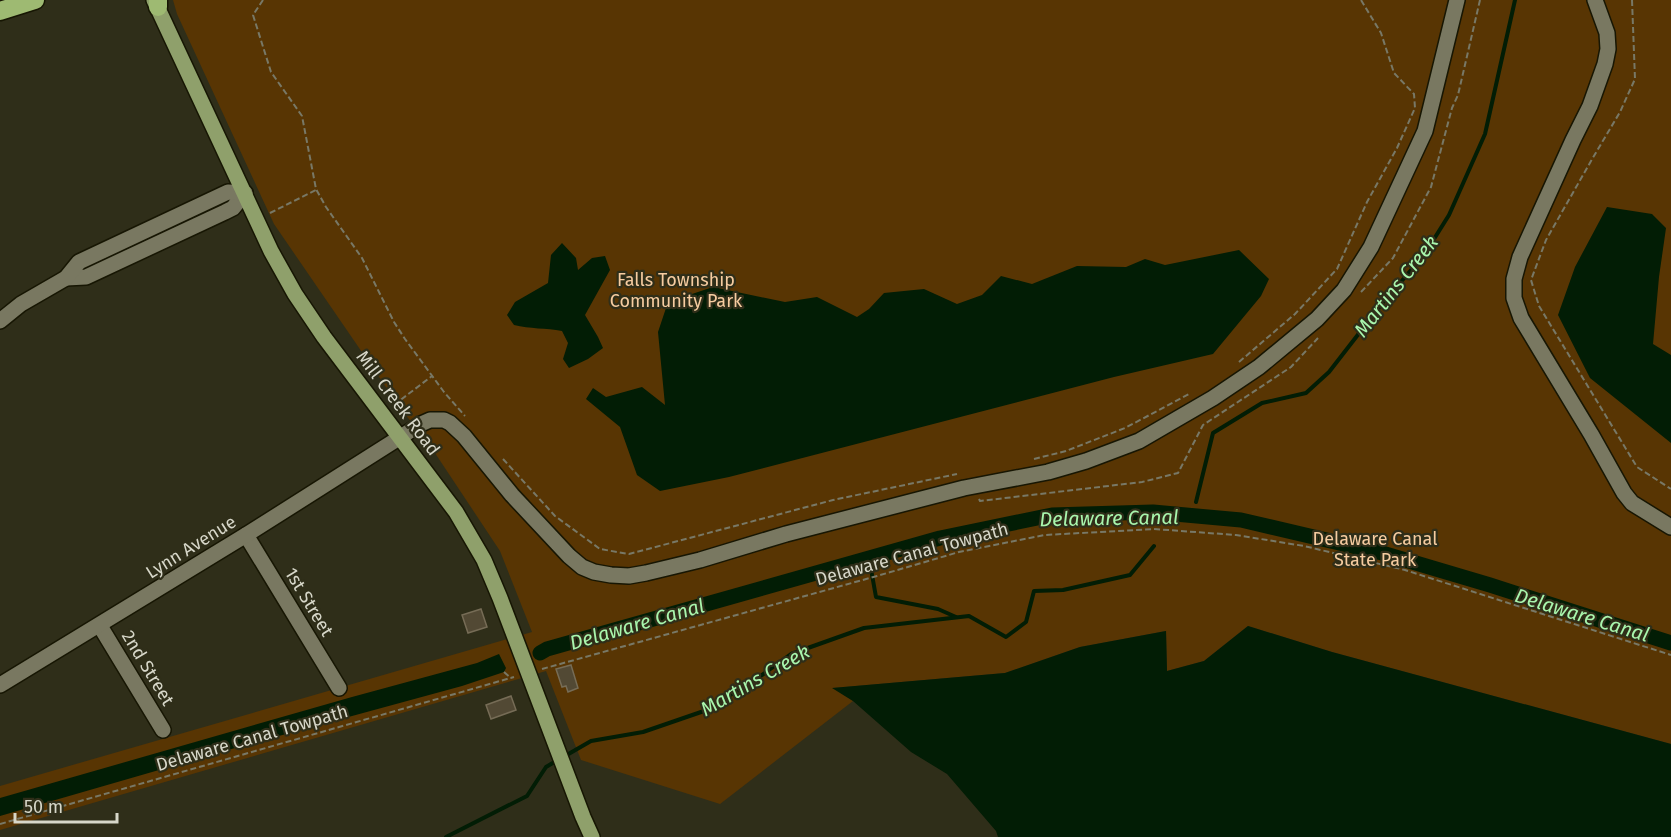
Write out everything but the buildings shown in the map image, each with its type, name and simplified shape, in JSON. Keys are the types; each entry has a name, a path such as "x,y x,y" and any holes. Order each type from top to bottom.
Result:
{"highway":[{"path":"0,11 35,0"}],"main road":[{"name":"Mill Creek Road","path":"157,2 279,265 310,316 456,512 484,560 592,837"}],"street":[{"name":"Lynn Avenue","path":"0,685 100,626 430,420 444,420 464,436 512,495 582,567 594,572 620,576 646,573 700,560 786,534 964,488 1048,472 1086,461 1139,441 1213,398 1259,367 1317,319 1344,290 1371,247 1425,131 1457,0"},
{"path":"1595,0 1607,33 1608,49 1605,64 1590,106 1520,257 1514,279 1514,298 1521,318 1624,493 1632,503 1671,527"},
{"path":"0,321 21,304 66,278 86,277 219,215 233,208 245,194"},
{"name":"1st Street","path":"246,536 339,688"},
{"name":"2nd Street","path":"100,626 163,730"}],"path":[{"path":"263,0 253,15 271,72 302,116 316,189 362,258 405,339 466,417"},
{"path":"1234,366 1295,314 1337,269 1367,202 1397,148 1415,108 1414,94 1394,73 1381,33 1362,0"},
{"path":"1452,108 1458,95 1480,0"},
{"path":"1632,0 1635,78 1620,112 1546,240 1531,280 1539,306 1637,467 1671,489"},
{"path":"256,219 316,189"},
{"path":"382,414 432,376"},
{"path":"1035,459 1125,428 1198,389"},
{"path":"501,457 555,516 600,549 629,554 833,500 967,472"},
{"name":"Delaware Canal Towpath","path":"548,661 549,668 959,552 1046,535 1154,529 1236,535 1304,546 1405,570 1671,655"},
{"name":"Delaware Canal Towpath","path":"0,824 511,678 504,672"}],"green space":[{"name":"Falls Township Community Park","path":"173,0 1671,0 1671,744 1332,652 1248,626 1204,661 1167,671 1166,631 1080,647 1005,673 833,688 853,701 720,804 581,760 546,671 0,830 0,786 532,632 500,551 431,447 401,409 274,224 177,14"}],"shaded area":[{"path":"1607,207 1652,214 1666,228 1653,344 1671,355 1671,443 1590,378 1558,315 1575,267"},
{"path":"562,243 576,258 578,270 592,258 605,256 610,270 585,315 603,348 588,359 569,368 563,359 568,343 562,331 514,325 507,315 515,302 548,283 551,255"},
{"path":"1239,250 1269,279 1261,296 1213,354 1114,377 729,477 660,491 637,475 620,427 586,399 593,388 606,397 642,387 665,405 658,332 668,302 713,287 785,302 817,297 857,317 869,309 884,293 924,289 957,304 982,295 1001,276 1032,284 1077,266 1126,267 1145,259 1165,265"},
{"path":"1248,626 1332,652 1671,744 1671,837 998,837 996,831 947,774 911,752 853,701 832,688 1005,673 1080,647 1166,631 1167,671 1204,661"},
{"path":"499,654 506,668 504,672 462,686 235,748 0,816 0,798 477,663"}],"waterway":[{"name":"Martins Creek","path":"1196,502 1213,433 1262,403 1306,393 1329,372 1381,305 1424,255 1449,215 1485,134 1515,0"},
{"name":"Delaware Canal","path":"540,653 547,649 940,538 1052,515 1153,512 1241,520 1382,553 1671,643"},
{"name":"Martins Creek","path":"565,756 591,741 643,732 704,711 755,680 791,654 864,628 969,616 1006,637 1026,622 1034,591 1063,590 1130,575 1154,546"},
{"path":"869,558 876,597 938,609 956,617"},
{"name":"Martins Creek","path":"446,837 527,796 546,767 556,761"}],"park label":[{"name":"Delaware Canal State Park","path":"1375,549"}]}
